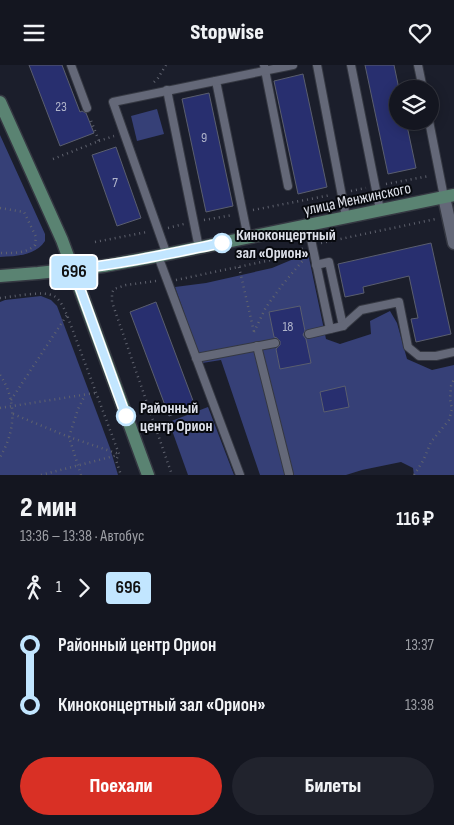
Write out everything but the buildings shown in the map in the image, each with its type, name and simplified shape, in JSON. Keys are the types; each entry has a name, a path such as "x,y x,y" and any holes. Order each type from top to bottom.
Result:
{"main road":[{"path":"0,102 42,194 73,269 148,475"},
{"name":"улица Менжинского","path":"0,276 104,266 163,256 449,196"}],"street":[{"path":"449,196 454,243"}],"lane":[{"path":"71,65 87,108"},
{"path":"240,475 167,281 158,230 113,102 216,81 264,68 293,65"},
{"path":"317,65 346,217"},
{"path":"351,65 380,210"},
{"path":"418,65 421,80"},
{"path":"264,68 288,186"},
{"path":"216,81 248,238"},
{"path":"167,91 199,248"},
{"path":"431,130 439,174 449,196"},
{"path":"308,225 330,329"},
{"path":"316,265 329,262 343,326"},
{"path":"309,333 343,326 361,310 399,302 408,347 419,356 436,356 454,352"},
{"path":"196,358 275,343"},
{"path":"257,346 289,474"}],"path":[{"path":"143,96 166,65"},
{"path":"87,108 99,141"},
{"path":"53,159 124,132"},
{"path":"95,242 439,174"},
{"path":"0,208 24,211 36,237 35,245 31,249 18,253 0,253"},
{"path":"172,475 112,302 114,289 126,285 178,280 276,259 312,247 440,218"},
{"path":"254,332 266,307 312,247"},
{"path":"239,267 257,346"},
{"path":"0,298 48,293 59,300 67,315 120,454"},
{"path":"11,400 67,315"},
{"path":"0,375 5,382 13,414 11,431 6,447 0,457"},
{"path":"449,420 452,409 450,399 451,386 454,379"},
{"path":"0,408 96,393"},
{"path":"81,475 69,437 78,409 85,395"},
{"path":"13,414 69,437 120,454"},
{"path":"414,475 423,461 430,442 454,415"},
{"path":"40,475 120,454"},
{"path":"120,454 116,460 121,475"}],"shaded area":[{"path":"157,109 164,134 137,141 131,116"},
{"path":"0,135 45,234 45,241 36,250 31,252 0,257"},
{"path":"308,253 326,339 340,344 371,334 370,321 390,311 397,323 407,359 432,370 454,365 454,475 414,475 413,468 401,462 346,475 260,475 221,360 202,363 175,287 206,283 272,268"},
{"path":"41,296 51,300 57,306 110,448 118,475 0,475 0,302"},
{"path":"208,407 234,475 188,475 169,422"}],"bus line":[{"name":"696","path":"126,416 73,269 104,266 222,243"}],"place":[{"name":"Киноконцертный зал «Орион»","path":"222,243"},
{"name":"Районный центр Орион","path":"126,416"}]}
